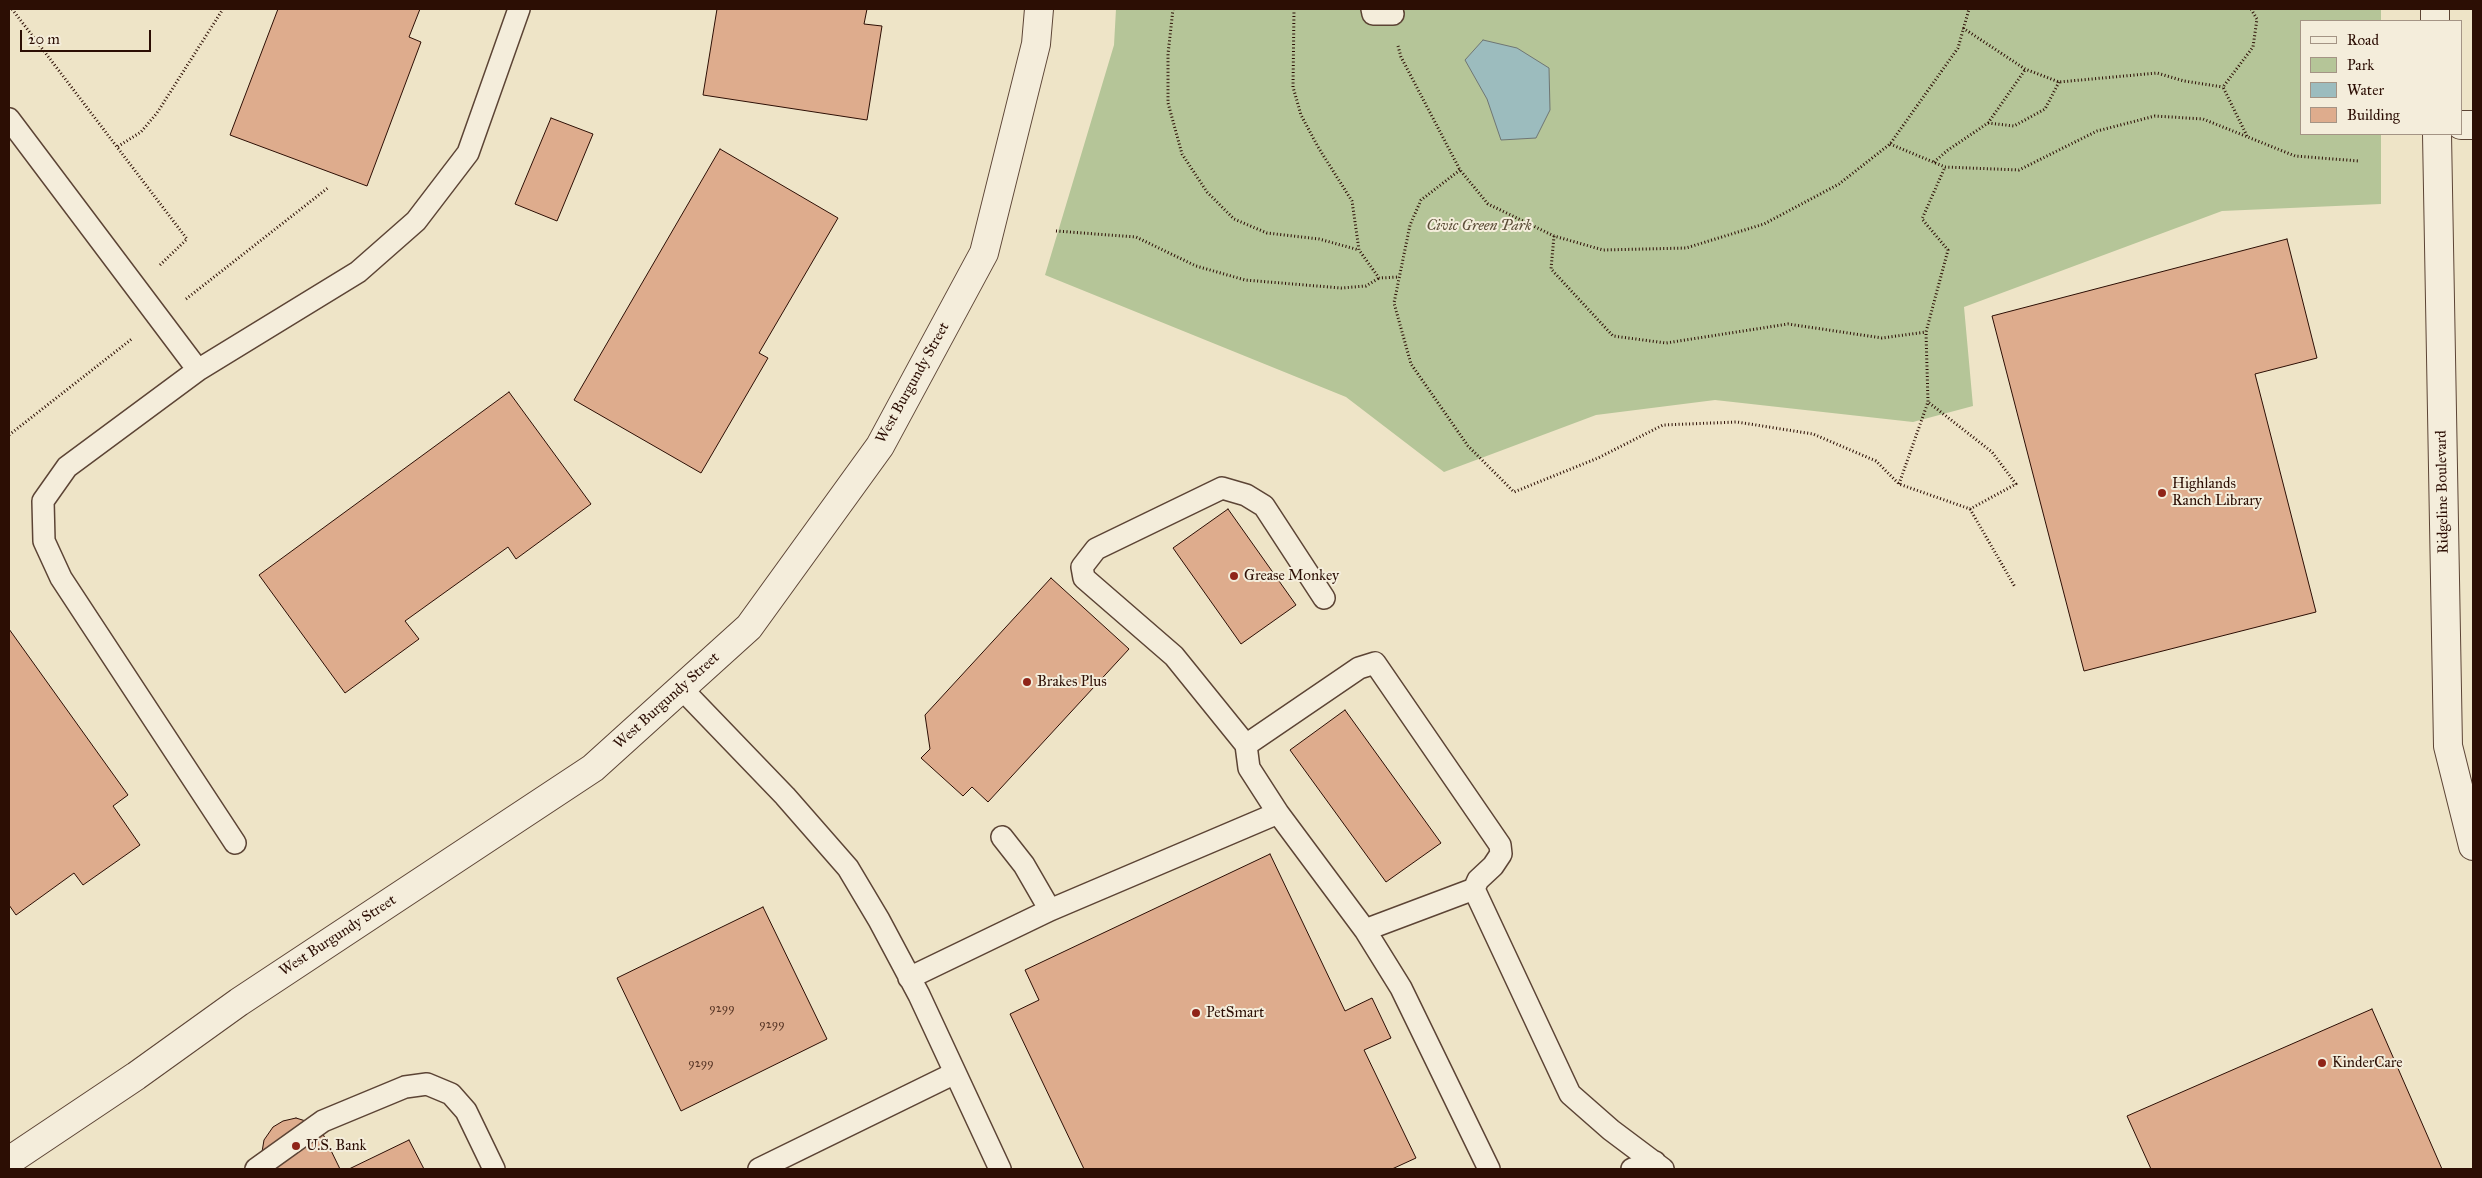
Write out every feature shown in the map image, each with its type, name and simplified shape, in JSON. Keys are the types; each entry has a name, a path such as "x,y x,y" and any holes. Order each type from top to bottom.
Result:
{"street":[{"name":"West Burgundy Street","path":"9,1161 136,1076 239,1002 593,768 749,627 880,446 984,253 1036,44 1039,9"},
{"name":"Ridgeline Boulevard","path":"2437,135 2448,746 2466,791 2473,846"}],"lane":[{"path":"235,843 61,578 44,541 43,501 67,467 198,370 358,272 416,221 468,153 519,9"},
{"path":"1372,9 1372,14 1393,14"},
{"path":"9,119 198,370"},
{"path":"1324,598 1264,506 1246,495 1222,488 1096,549 1082,567 1084,578 1174,656 1246,745 1249,768 1278,813 1365,930 1401,988 1489,1169"},
{"path":"1246,745 1360,668 1375,663 1500,845 1501,854 1478,880 1474,889 1365,930"},
{"path":"681,688 784,796 848,868 909,978 1000,1169"},
{"path":"909,978 1050,910 1278,813"},
{"path":"1002,837 1024,865 1050,910"},
{"path":"1474,889 1570,1094 1611,1130 1659,1166"},
{"path":"759,1169 955,1073"},
{"path":"256,1169 323,1122 405,1087 427,1084 451,1094 466,1111 494,1169"},
{"path":"1632,1169 1659,1166"}],"path":[{"path":"12,9 187,239 160,265 165,272"},
{"path":"117,147 141,132 157,113 223,9"},
{"path":"1173,9 1168,54 1168,103 1182,154 1207,192 1234,219 1267,233 1320,239 1359,250"},
{"path":"1294,9 1293,87 1305,123 1352,201 1359,250 1379,278"},
{"path":"1393,14 1392,27 1401,57 1460,170 1488,204 1554,236 1604,250 1686,248 1764,224 1839,184 1890,144 1958,48 1969,9"},
{"path":"2223,88 2253,47 2257,19 2250,9"},
{"path":"1963,28 2025,70 2059,82 2158,72 2184,81 2223,88"},
{"path":"1934,162 1948,150 1988,123 2025,70"},
{"path":"1988,123 2014,126 2045,109 2059,82"},
{"path":"2223,88 2247,136"},
{"path":"1890,144 1945,166 2019,170 2097,131 2155,116 2204,118 2295,156 2359,161"},
{"path":"1899,484 1928,402 1926,332 1948,250 1922,219 1945,166"},
{"path":"1460,170 1421,200 1410,225 1394,303 1411,364 1468,446 1514,492 1598,458 1663,425 1737,422 1813,434 1876,461 1899,484 1970,509 2015,587"},
{"path":"1056,231 1136,237 1196,266 1245,280 1341,288 1366,286 1379,278 1399,277"},
{"path":"1554,236 1551,269 1613,336 1666,344 1788,324 1882,338 1926,332"},
{"path":"181,292 186,298"},
{"path":"1928,402 1992,452 2016,484 1970,509"}],"green space":[{"name":"Civic Green Park","path":"1116,9 2381,9 2381,20 2300,20 2300,135 2381,135 2381,204 2222,211 1964,307 1973,406 1913,422 1715,400 1596,415 1444,472 1346,397 1045,275 1114,45"}],"water":[{"path":"1483,40 1517,48 1549,68 1550,110 1536,138 1501,140 1487,99 1465,60"}],"building":[{"path":"278,9 420,9 409,37 421,42 367,186 230,135"},
{"path":"717,9 867,9 864,24 882,26 867,120 703,95"},
{"path":"551,118 593,134 557,221 515,204"},
{"path":"720,149 838,218 759,353 768,358 701,473 574,400"},
{"name":"Highlands Ranch Library","path":"2287,239 2317,358 2255,374 2316,612 2084,671 1992,316"},
{"path":"509,392 591,504 516,559 508,547 405,621 419,639 345,693 259,575"},
{"name":"Grease Monkey","path":"1228,509 1296,605 1241,644 1173,548"},
{"name":"Brakes Plus","path":"1051,578 1129,649 988,802 972,787 963,796 921,758 930,749 925,715"},
{"path":"9,629 128,795 113,806 140,845 83,885 74,873 16,915 9,905"},
{"path":"1345,710 1441,843 1386,882 1290,750"},
{"name":"PetSmart","path":"1270,854 1345,1011 1372,998 1391,1038 1364,1050 1416,1158 1392,1169 1084,1169 1010,1014 1039,1000 1025,970"},
{"path":"763,907 827,1039 681,1111 617,978"},
{"name":"KinderCare","path":"2372,1009 2442,1169 2151,1169 2127,1116"},
{"name":"U.S. Bank","path":"296,1118 312,1123 321,1130 340,1169 270,1169 262,1152 264,1140 273,1127 283,1121"},
{"name":"U.S. Bank","path":"409,1140 424,1169 349,1169"}],"place":[{"name":"Highlands Ranch Library","path":"2162,493"},
{"name":"Grease Monkey","path":"1234,576"},
{"name":"Brakes Plus","path":"1027,682"},
{"name":"PetSmart","path":"1196,1013"},
{"name":"KinderCare","path":"2322,1063"},
{"name":"U.S. Bank","path":"296,1146"}]}
